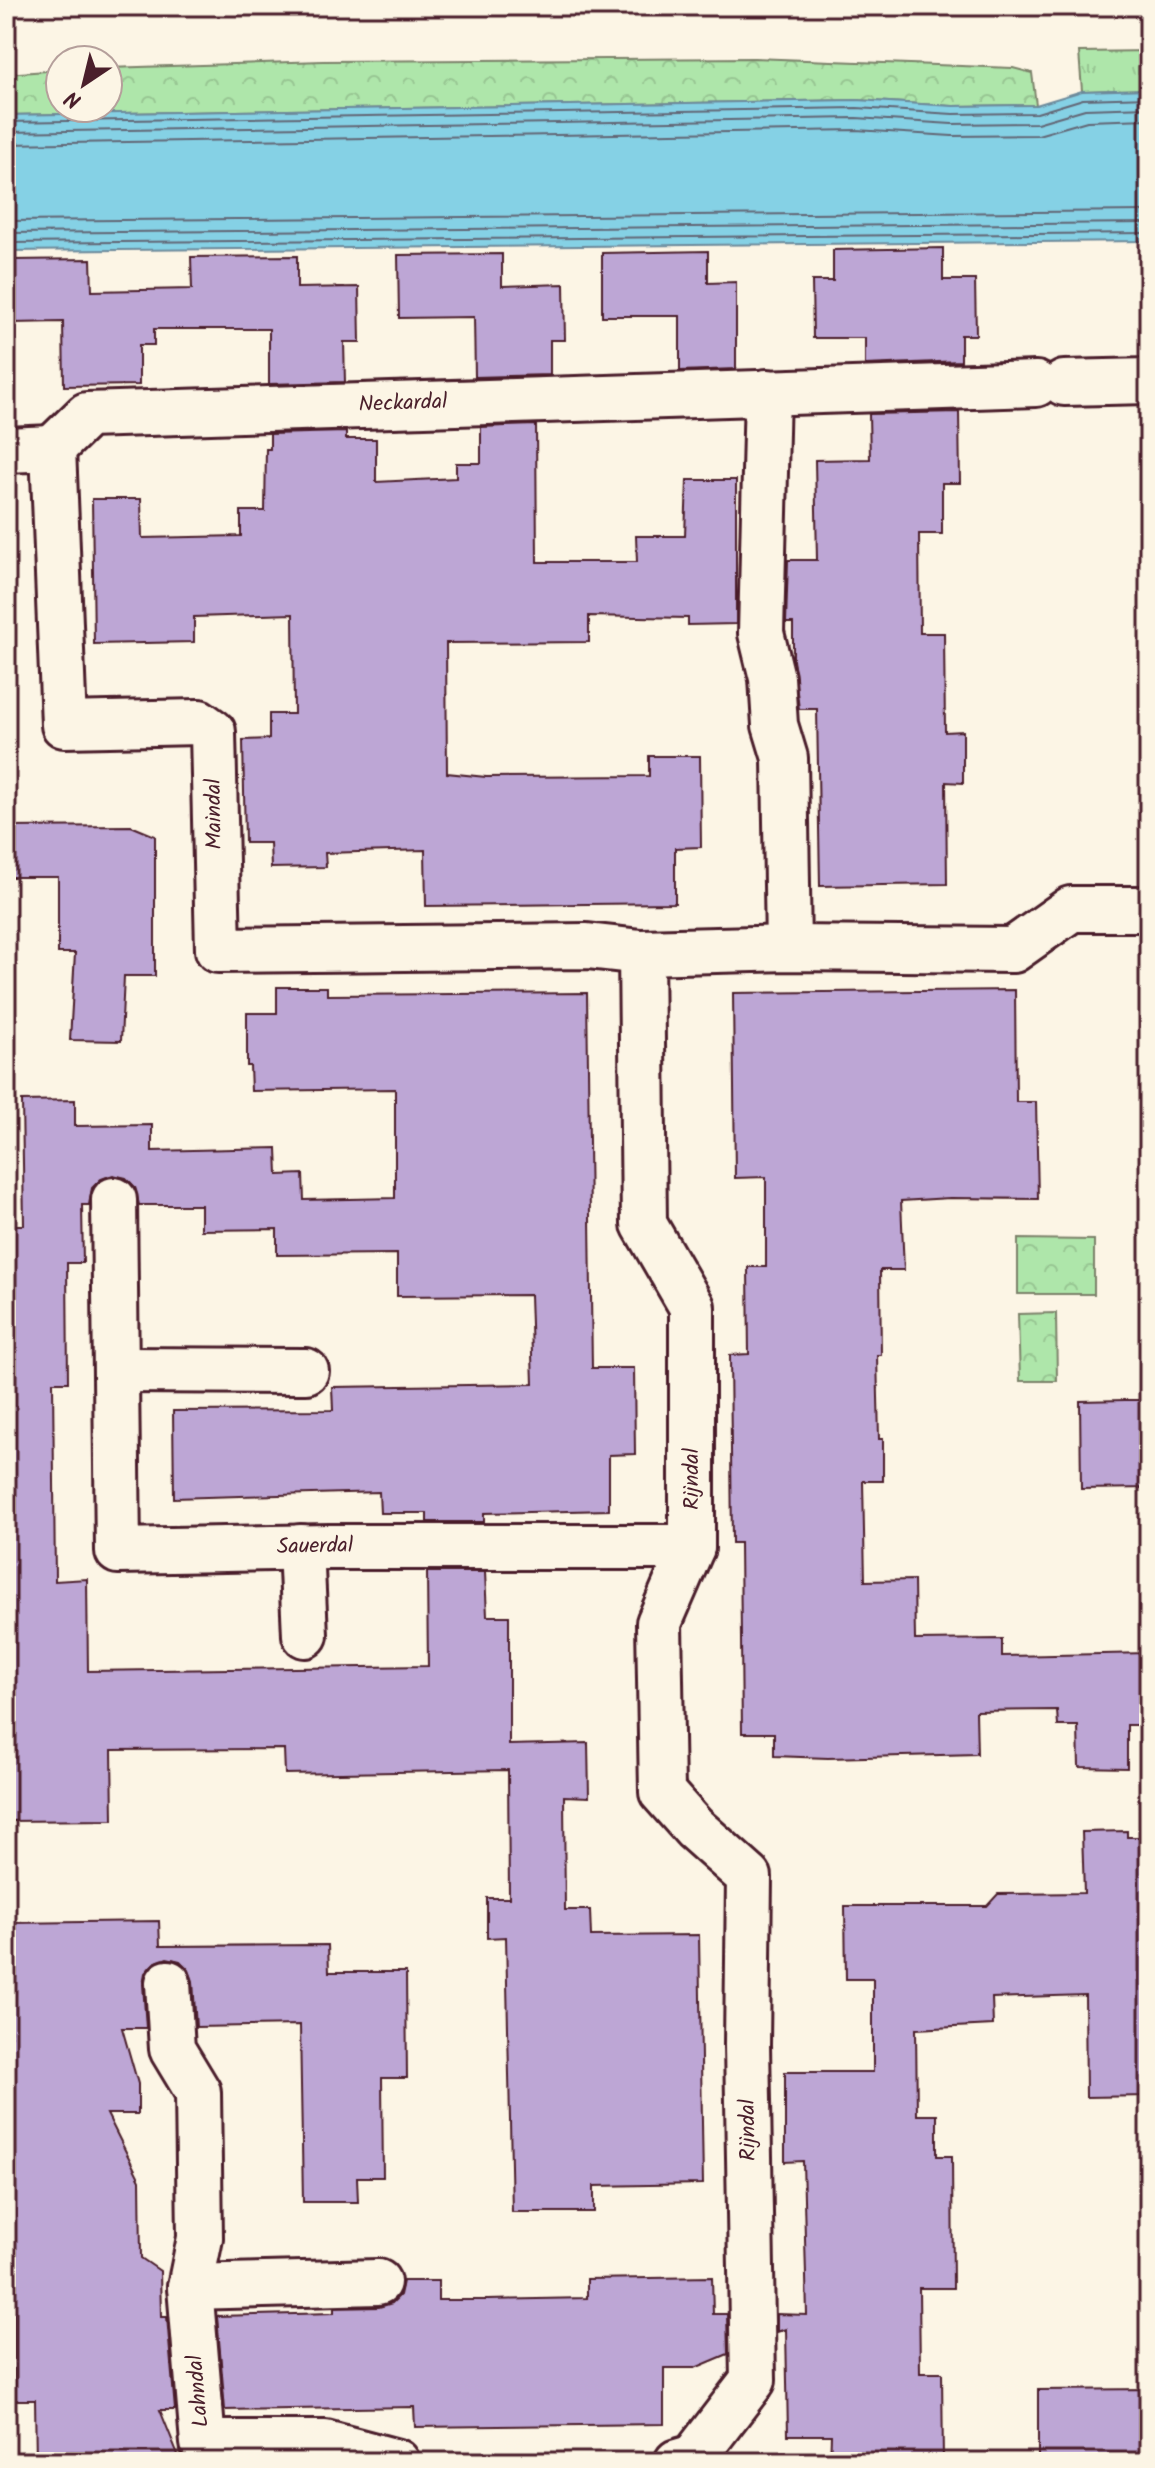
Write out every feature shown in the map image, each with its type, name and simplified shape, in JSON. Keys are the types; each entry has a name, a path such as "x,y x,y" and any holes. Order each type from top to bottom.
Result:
{"street":[{"name":"Neckardal","path":"53,448 87,415 1149,381"},
{"path":"767,392 761,633 772,678 775,725 785,758 788,948"},
{"path":"6,450 53,448"},
{"name":"Maindal","path":"53,448 64,725 199,722 213,732 218,950 587,946 641,952"},
{"path":"641,952 788,948 1013,950 1071,909 1149,909"},
{"name":"Rijndal","path":"641,952 644,1224 692,1307 692,1547 659,1623 662,1792 694,1828 749,1877 747,2045 753,2380 694,2457 677,2462"},
{"name":"Sauerdal","path":"114,1200 118,1551 301,1547 692,1547"},
{"path":"117,1370 306,1371"},
{"path":"301,1547 305,1635"},
{"name":"Lahndal","path":"168,1983 172,2049 198,2092 200,2238 190,2287 203,2443 325,2443 397,2462"},
{"path":"190,2287 378,2282"}],"green space":[{"path":"1149,51 1149,89 1082,91 1079,52"},
{"path":"754,58 1013,68 1032,73 1036,105 953,106 857,100 124,113 124,67 323,61"},
{"path":"44,71 44,114 6,115 6,74"},
{"path":"1018,1239 1094,1240 1094,1294 1018,1294"},
{"path":"1056,1313 1057,1381 1020,1381 1018,1314"}],"water":[{"path":"1149,89 1149,241 6,251 6,115 44,114 44,124 124,124 124,113 857,100 953,106 1036,105 1082,91"}],"building":[{"path":"943,248 943,280 975,280 976,335 961,335 961,361 865,365 865,338 813,338 812,281 833,281 833,250"},
{"path":"708,251 708,283 736,282 736,369 680,371 680,316 602,316 602,253"},
{"path":"502,254 502,286 564,284 565,340 550,340 550,375 475,377 474,317 399,318 398,255"},
{"path":"297,256 297,288 359,287 360,342 344,342 345,382 269,384 269,329 154,329 154,345 139,345 139,385 64,386 63,322 12,323 11,260 91,259 92,291 192,289 191,257"},
{"path":"959,412 960,483 942,483 942,534 919,534 920,633 944,633 945,732 963,731 963,783 946,782 947,884 820,886 817,709 799,709 793,660 793,623 786,623 788,560 817,560 815,460 870,459 869,414"},
{"path":"536,425 537,562 637,562 636,536 685,536 687,480 736,480 736,624 688,625 688,618 589,616 589,642 446,643 447,773 486,777 649,776 649,756 700,756 701,847 675,848 675,903 426,906 425,850 325,853 326,867 271,868 270,843 245,843 243,740 269,739 269,714 294,714 293,614 194,617 194,642 94,644 92,499 141,499 142,538 241,536 241,511 265,511 266,449 270,449 270,434 346,432 346,439 376,439 376,482 456,478 456,463 481,463 481,427"},
{"path":"131,826 155,836 155,976 124,976 121,1041 70,1040 75,953 58,953 58,877 6,877 6,827"},
{"path":"277,987 327,987 327,995 587,993 592,1368 634,1368 635,1454 609,1455 609,1510 484,1513 484,1522 427,1522 427,1513 380,1513 379,1492 174,1498 173,1411 333,1410 332,1387 533,1384 530,1295 397,1296 397,1254 277,1255 277,1229 201,1230 201,1205 139,1205 135,1187 126,1178 113,1175 101,1179 92,1188 89,1205 82,1205 83,1263 67,1263 68,1382 53,1382 55,1581 87,1579 88,1671 428,1666 427,1572 485,1572 487,1616 509,1616 509,1745 588,1743 589,1797 564,1796 565,1910 590,1910 591,1936 699,1935 703,2184 594,2186 594,2212 512,2212 506,1937 487,1938 487,1898 509,1898 508,1770 285,1774 284,1749 112,1750 113,1820 6,1821 6,1225 24,1225 22,1101 75,1100 75,1126 152,1125 152,1151 277,1148 278,1175 303,1174 304,1200 395,1198 395,1089 251,1091 250,1066 247,1066 247,1013 277,1013"},
{"path":"1015,990 1016,1102 1036,1102 1038,1199 901,1201 904,1270 880,1270 881,1355 877,1355 883,1481 863,1481 865,1581 914,1580 915,1640 1002,1639 1002,1656 1149,1653 1149,1725 1127,1725 1127,1768 1079,1767 1078,1726 1058,1726 1057,1710 976,1711 977,1754 828,1758 774,1756 774,1733 742,1733 740,1543 732,1543 730,1355 749,1354 748,1267 766,1267 766,1177 735,1178 733,993"},
{"path":"1149,1400 1149,1488 1081,1489 1080,1401"},
{"path":"1127,1831 1127,1837 1149,1837 1149,2096 1086,2097 1085,1995 992,1998 993,2025 916,2029 917,2115 937,2115 937,2156 952,2156 953,2288 919,2288 920,2373 942,2373 943,2461 830,2462 831,2435 788,2435 786,2329 777,2332 777,2314 807,2315 803,2161 785,2162 785,2072 873,2072 873,1979 846,1979 845,1906 987,1906 998,1894 1084,1893 1082,1832"},
{"path":"159,1921 160,1946 328,1945 329,1972 406,1972 407,2078 382,2078 383,2177 357,2177 358,2202 303,2202 300,2025 196,2027 193,1981 189,1970 180,1961 167,1958 154,1963 145,1973 143,1984 146,2028 122,2028 138,2084 138,2114 107,2114 140,2180 141,2258 160,2271 161,2317 167,2317 175,2410 160,2410 181,2462 36,2462 35,2400 15,2400 13,2211 6,2211 6,2066 11,2066 9,1923"},
{"path":"712,2277 713,2314 727,2314 728,2354 695,2368 664,2368 664,2424 415,2427 414,2407 225,2410 217,2316 334,2313 334,2308 379,2307 392,2303 400,2295 403,2281 438,2281 438,2300 488,2300 587,2298 587,2279"},
{"path":"1149,2389 1149,2462 1038,2462 1038,2390"}]}
